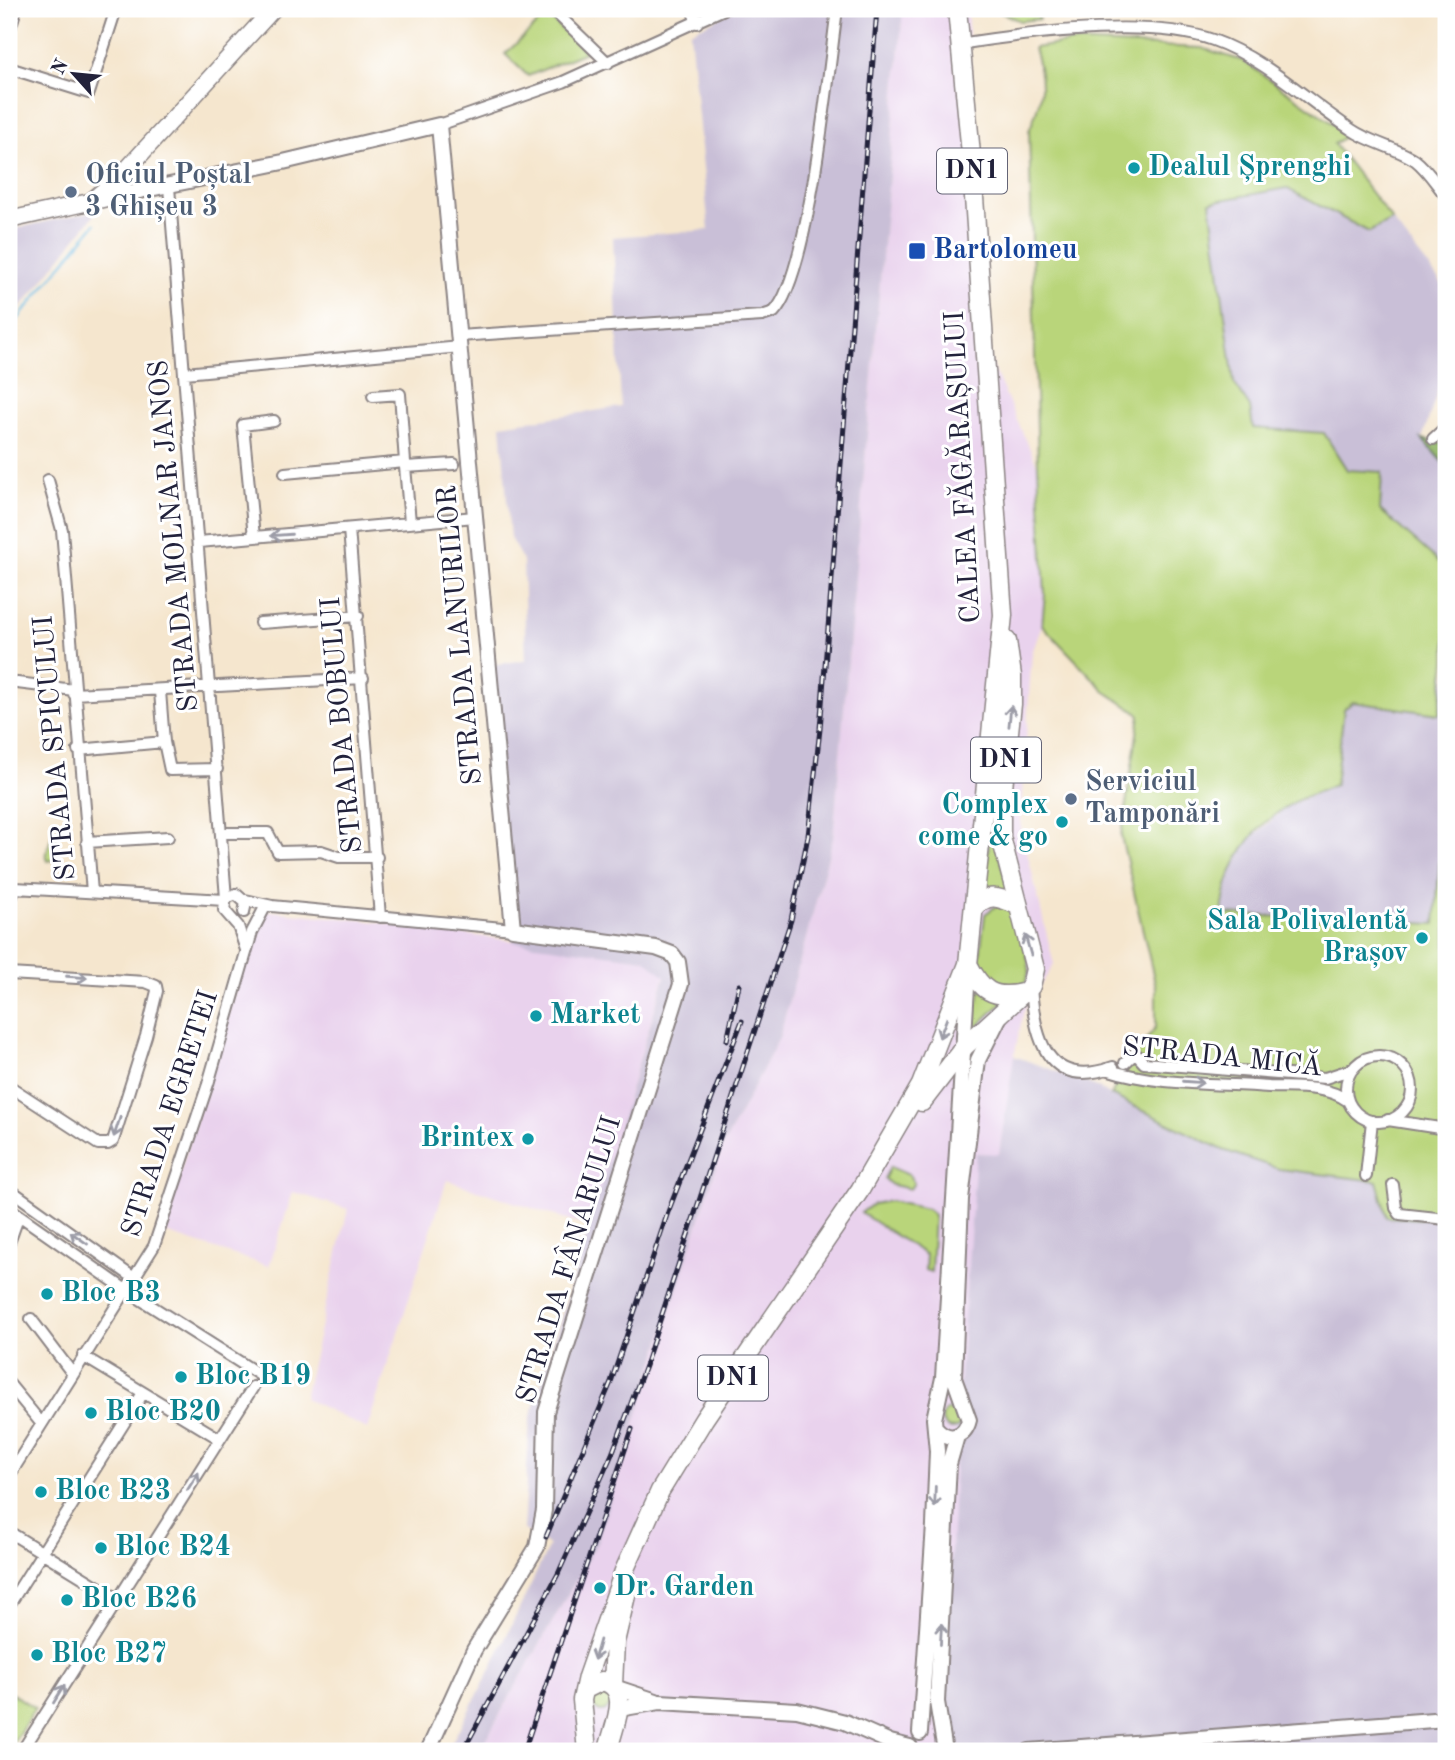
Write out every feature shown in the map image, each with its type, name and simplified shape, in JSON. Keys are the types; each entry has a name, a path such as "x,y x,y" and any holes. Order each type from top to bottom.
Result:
{"main road":[{"path":"89,203 119,178 273,9"},
{"name":"CALEA FĂGĂRAȘULUI","path":"587,1751 582,1700 606,1621 649,1512 680,1455 860,1190 921,1085 968,964 1003,615 971,154 957,9"},
{"path":"9,220 125,194 119,178"},
{"name":"DN1","path":"965,1046 1027,990 1035,969 1017,905 1000,821 1012,695 1003,615"},
{"path":"974,909 981,901 993,896 1017,905"},
{"path":"968,964 987,991 1003,996 1027,990"},
{"name":"CALEA FĂGĂRAȘULUI","path":"860,1190 872,1179 941,1074 965,1046"},
{"name":"CALEA FĂGĂRAȘULUI","path":"608,1751 617,1711 615,1642 635,1549"},
{"path":"586,1689 602,1681 615,1687"},
{"path":"585,1711 599,1720 617,1711"}],"street":[{"path":"9,32 16,9"},
{"path":"9,68 89,93 116,9"},
{"path":"552,9 608,63"},
{"path":"692,9 697,23"},
{"path":"125,194 169,187 439,125 608,63 724,9"},
{"path":"185,373 459,342 762,316 774,312 793,278 815,169 837,9"},
{"path":"959,44 1055,33 1139,29 1184,33 1214,40 1269,72 1362,137 1412,158 1446,196"},
{"name":"STRADA LANURILOR","path":"439,125 513,929"},
{"name":"STRADA MOLNAR JANOS","path":"169,187 227,881 225,905"},
{"path":"373,396 400,394 410,522"},
{"path":"254,537 243,425 274,421"},
{"path":"1433,439 1446,427"},
{"path":"285,473 454,464"},
{"name":"STRADA SPICULUI","path":"48,480 62,530 78,750 92,892 225,905"},
{"path":"199,542 475,517"},
{"name":"STRADA BOBULUI","path":"349,529 380,917"},
{"path":"260,623 358,616"},
{"path":"9,682 74,692 211,689 363,678"},
{"path":"160,691 164,742 170,770 218,769"},
{"path":"78,750 164,742"},
{"path":"223,833 268,833 278,852 321,851 338,857 377,857"},
{"path":"88,842 168,837"},
{"path":"227,881 243,904 252,932"},
{"path":"9,904 12,886 92,892"},
{"path":"225,905 243,904 513,929"},
{"path":"225,905 243,904"},
{"path":"225,905 243,936 247,952"},
{"path":"252,932 268,907"},
{"name":"STRADA FÂNARULUI","path":"428,1751 474,1650 537,1547 544,1510 546,1412 681,984 681,971 672,954 656,948 513,929"},
{"name":"STRADA EGRETEI","path":"10,1473 83,1356 148,1260 164,1219 252,932"},
{"path":"615,1687 660,1702 807,1712 845,1722 910,1749 920,1733 934,1525 937,1429 934,1419 943,1378 968,964"},
{"path":"9,974 139,981 156,986 157,990 113,1141 98,1144 9,1086"},
{"path":"1027,990 1038,1040 1052,1060 1074,1071 1106,1069"},
{"path":"937,1429 946,1436 957,1436 966,1430 970,1420 954,1378 961,1199 978,1060 1002,1012"},
{"name":"STRADA MICĂ","path":"1125,1063 1135,1053 1144,1063"},
{"name":"STRADA MICĂ","path":"1106,1069 1125,1063 1144,1063 1325,1078 1353,1069 1370,1057 1381,1056 1401,1064 1412,1084 1408,1105 1401,1113"},
{"name":"STRADA MICĂ","path":"1106,1069 1163,1080 1314,1090 1339,1095 1362,1117 1372,1121"},
{"name":"STRADA MICĂ","path":"1348,1101 1347,1080 1353,1069"},
{"path":"1388,1120 1401,1113 1414,1125"},
{"path":"1366,1176 1372,1121 1388,1120 1446,1129"},
{"path":"1393,1185 1396,1208 1400,1214 1446,1219"},
{"path":"9,1189 134,1278"},
{"path":"9,1208 126,1290 260,1375"},
{"path":"9,1243 19,1215"},
{"path":"31,1319 72,1373"},
{"path":"83,1356 220,1440"},
{"path":"9,1384 41,1423"},
{"path":"22,1751 253,1387"},
{"path":"9,1605 143,1393"},
{"path":"937,1410 949,1401 964,1406"},
{"path":"943,1745 937,1702 949,1464 957,1436"},
{"path":"9,1532 118,1599"},
{"path":"617,1711 660,1702"},
{"path":"1028,1751 1165,1746 1446,1719"},
{"path":"920,1733 929,1732 943,1745"}],"shaded area":[{"path":"736,9 903,9 833,838 779,1038 722,1148 597,1543 479,1751 447,1751 487,1677 549,1546 523,1529 530,1420 665,976 645,959 513,942 490,665 526,660 523,561 510,538 501,425 621,407 613,237 709,230 690,32"},
{"path":"903,9 967,9 989,358 1038,467 1045,594 1042,625 1032,653 1020,822 1054,965 1024,1010 999,1155 977,1153 942,1751 479,1751 597,1543 722,1148 779,1038 833,838"},
{"path":"1286,188 1369,231 1392,220 1446,289 1446,365 1422,439 1446,466 1446,568 1380,510 1347,470 1324,433 1253,428 1250,407 1234,383 1210,201"},
{"path":"98,210 28,299 9,318 9,230"},
{"path":"1446,661 1446,781 1436,924 1222,914 1225,884 1243,846 1286,807 1335,785 1343,709 1353,702 1439,714"},
{"path":"259,910 362,920 646,959 665,975 589,1227 447,1180 367,1429 304,1398 348,1209 293,1192 269,1266 162,1232"},
{"path":"1014,1056 1088,1083 1223,1150 1279,1169 1377,1181 1446,1220 1446,1751 942,1751 957,1420 976,1153 999,1154"}],"green space":[{"path":"993,9 1053,9 1038,14 1039,19 1020,21"},
{"path":"547,15 586,52 528,76 505,54"},
{"path":"1071,42 1202,48 1243,61 1348,134 1334,144 1392,220 1369,232 1286,188 1210,202 1234,383 1250,407 1253,428 1324,433 1347,470 1382,472 1380,510 1446,568 1446,661 1439,714 1353,702 1344,709 1335,785 1292,803 1260,828 1234,867 1228,882 1222,914 1435,924 1446,781 1446,1220 1387,1217 1377,1181 1279,1169 1223,1150 1111,1095 1123,1070 1156,1027 1156,987 1121,836 1140,715 1106,692 1042,625 1045,594 1038,467 1029,131 1041,90 1040,71 1034,48"},
{"path":"1422,439 1446,444 1446,466"},
{"path":"56,837 60,859 48,861 46,856 51,838"},
{"path":"989,841 995,841 1009,891 985,891"},
{"path":"999,904 1013,910 1027,957 1029,970 1026,980 1017,989 1003,989 982,979 979,964 985,914"},
{"path":"975,988 1005,1000 973,1031"},
{"path":"890,1167 909,1175 914,1183 910,1189 892,1185 884,1179"},
{"path":"890,1201 927,1209 934,1215 931,1272 925,1270 926,1255 861,1213 873,1204"},
{"path":"948,1409 956,1409 962,1419 956,1429 948,1429 942,1423 942,1415"},
{"path":"601,1691 608,1694 611,1701 608,1708 601,1711 594,1708 591,1701 594,1694"},
{"path":"9,1692 35,1708 9,1750"}],"waterway":[{"path":"9,330 95,224"}],"railway":[{"path":"463,1751 558,1574 612,1454 646,1363 791,920 808,836 820,729 877,9"},
{"path":"727,1040 739,985"},
{"path":"546,1537 611,1382 668,1212 742,1021"},
{"path":"524,1751 632,1429"}],"place":[{"name":"Dealul Șprenghi","path":"1134,168"},
{"name":"Oficiul Poștal 3 Ghișeu 3","path":"71,192"},
{"name":"Bartolomeu","path":"917,251"},
{"name":"Serviciul Tamponări","path":"1071,799"},
{"name":"Complex come & go","path":"1062,822"},
{"name":"Sala Polivalentă Brașov","path":"1422,938"},
{"name":"Market","path":"536,1016"},
{"name":"Brintex","path":"528,1139"},
{"name":"Bloc B3","path":"47,1294"},
{"name":"Bloc B19","path":"181,1377"},
{"name":"Bloc B20","path":"91,1413"},
{"name":"Bloc B23","path":"41,1492"},
{"name":"Bloc B24","path":"101,1548"},
{"name":"Dr. Garden","path":"600,1588"},
{"name":"Bloc B26","path":"67,1600"},
{"name":"Bloc B27","path":"37,1655"}]}
